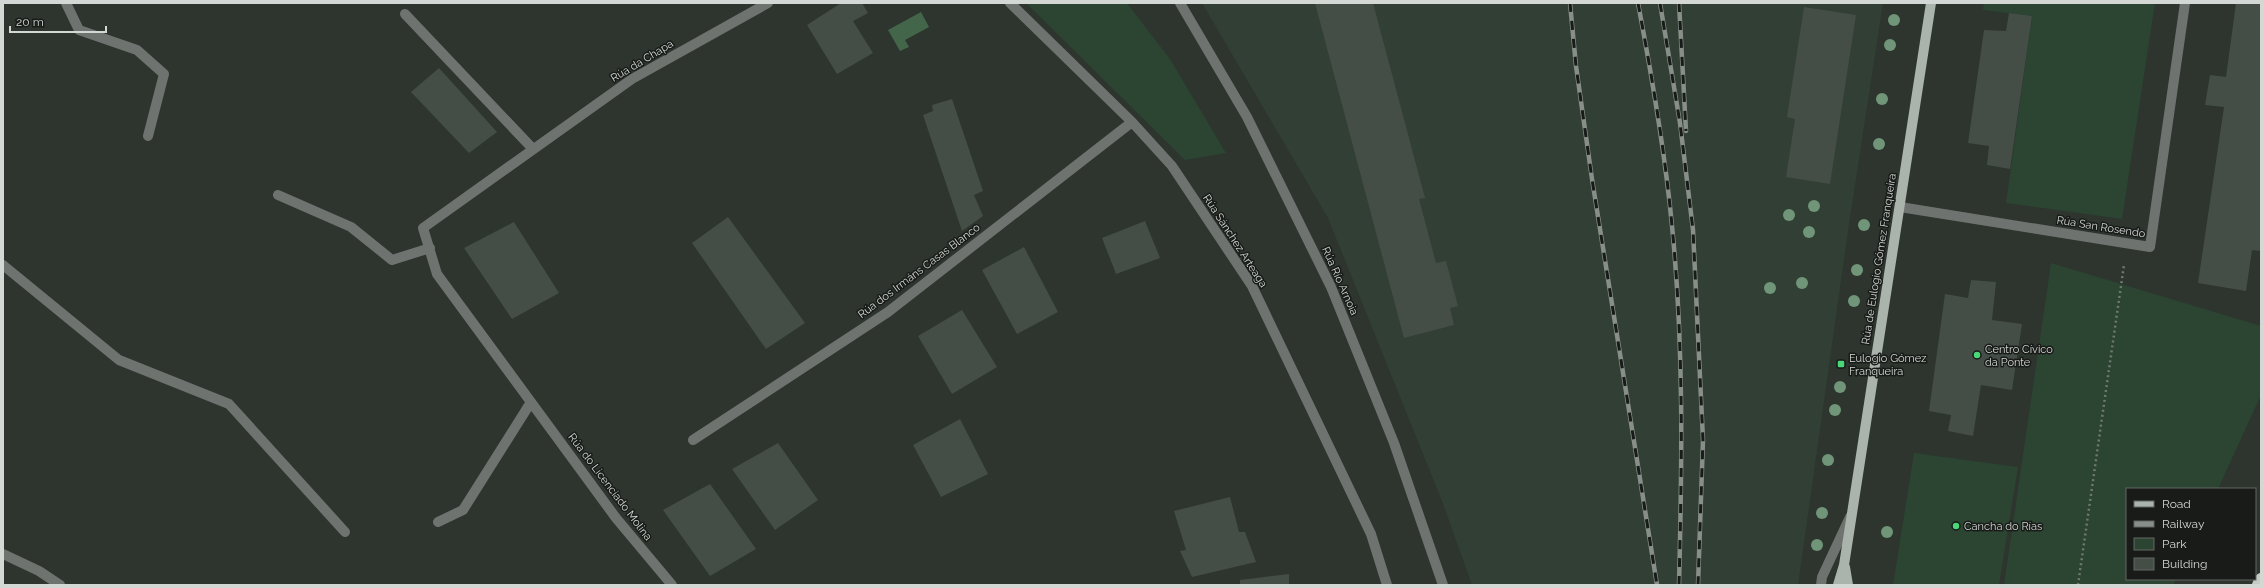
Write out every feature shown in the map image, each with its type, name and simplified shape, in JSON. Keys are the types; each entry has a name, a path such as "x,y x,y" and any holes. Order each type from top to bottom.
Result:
{"highway":[{"path":"2258,585 2261,579"}],"main road":[{"name":"Rúa de Eulogio Gómez Franqueira","path":"1844,565 1900,207 1930,3"},
{"path":"1838,585 1844,565"},
{"path":"1844,565 1848,585"}],"street":[{"path":"66,3 79,30 136,50 164,74 148,136"},
{"name":"Rúa da Chapa","path":"424,228 632,79 768,3"},
{"name":"Rúa Sánchez Arteaga","path":"1010,3 1132,122 1172,166 1252,286 1371,534 1387,585"},
{"name":"Rúa Río Arnoia","path":"1180,3 1247,117 1331,288 1394,443 1443,585"},
{"name":"Rúa San Rosendo","path":"1900,207 2150,247 2186,3"},
{"path":"406,14 533,149"},
{"name":"Rúa dos Irmáns Casas Blanco","path":"693,440 888,312 1132,122"},
{"path":"278,196 351,227 392,260 430,248"},
{"name":"Rúa do Licenciado Molina","path":"424,228 437,274 616,518 672,585"},
{"path":"3,265 119,360 229,404 345,532"},
{"path":"438,522 463,510 531,402"},
{"path":"1821,585 1822,577 1852,511"},
{"path":"3,554 40,571 60,585"}],"path":[{"path":"2078,585 2128,243"}],"shaded area":[{"path":"1202,3 1883,3 1849,224 1798,585 1472,585 1442,501 1328,218"},
{"path":"921,12 929,27 905,40 909,47 900,51 888,30"}],"green space":[{"path":"1026,3 1127,3 1170,59 1226,153 1185,160"},
{"path":"1984,3 2155,3 2122,219 2006,203 2032,16 1983,10"},
{"path":"2051,263 2261,326 2261,395 2218,488 2126,488 2126,580 2176,580 2173,585 2004,585"},
{"name":"Cancha do Rías","path":"1914,453 2018,467 1999,585 1893,585"}],"building":[{"path":"841,3 862,3 868,13 853,21 873,53 837,74 807,25"},
{"path":"1315,3 1373,3 1425,198 1419,199 1436,263 1446,261 1458,306 1450,308 1454,325 1404,338"},
{"path":"2236,3 2261,3 2261,251 2252,250 2246,291 2198,283 2224,107 2205,105 2210,75 2226,77"},
{"path":"1804,7 1856,15 1830,184 1786,177 1795,119 1787,117"},
{"path":"2009,13 2032,16 2010,169 1987,165 1989,146 1968,143 1984,30 2006,31"},
{"path":"439,68 497,132 469,153 411,92"},
{"path":"952,99 983,191 974,195 983,216 962,231 923,115 933,111 932,105"},
{"path":"728,217 805,323 766,349 692,243"},
{"path":"1145,221 1160,258 1116,274 1102,238"},
{"path":"514,222 559,293 512,319 464,248"},
{"path":"1024,247 1058,312 1017,334 982,270"},
{"name":"Centro Cívico da Ponte","path":"1971,280 1996,282 1992,320 2022,324 2012,390 1981,385 1973,436 1948,431 1951,415 1929,411 1945,294 1968,298"},
{"path":"962,310 997,367 952,394 918,336"},
{"path":"960,419 988,474 941,497 913,445"},
{"path":"778,443 818,500 775,530 732,469"},
{"path":"710,484 756,549 710,576 663,510"},
{"path":"1230,497 1239,532 1245,532 1256,562 1192,577 1180,551 1186,550 1174,511"},
{"path":"1289,574 1289,585 1240,585 1240,580"}],"railway":[{"path":"1570,3 1576,66 1592,179 1657,585"},
{"path":"1638,3 1662,142 1676,271 1679,316 1681,406 1679,585"},
{"path":"1660,3 1680,123 1693,230 1703,440 1698,585"},
{"path":"1679,3 1686,131"}],"place":[{"name":"Centro Cívico da Ponte","path":"1977,355"},
{"name":"Eulogio Gómez Franqueira","path":"1841,364"},
{"name":"Cancha do Rías","path":"1956,526"}]}
